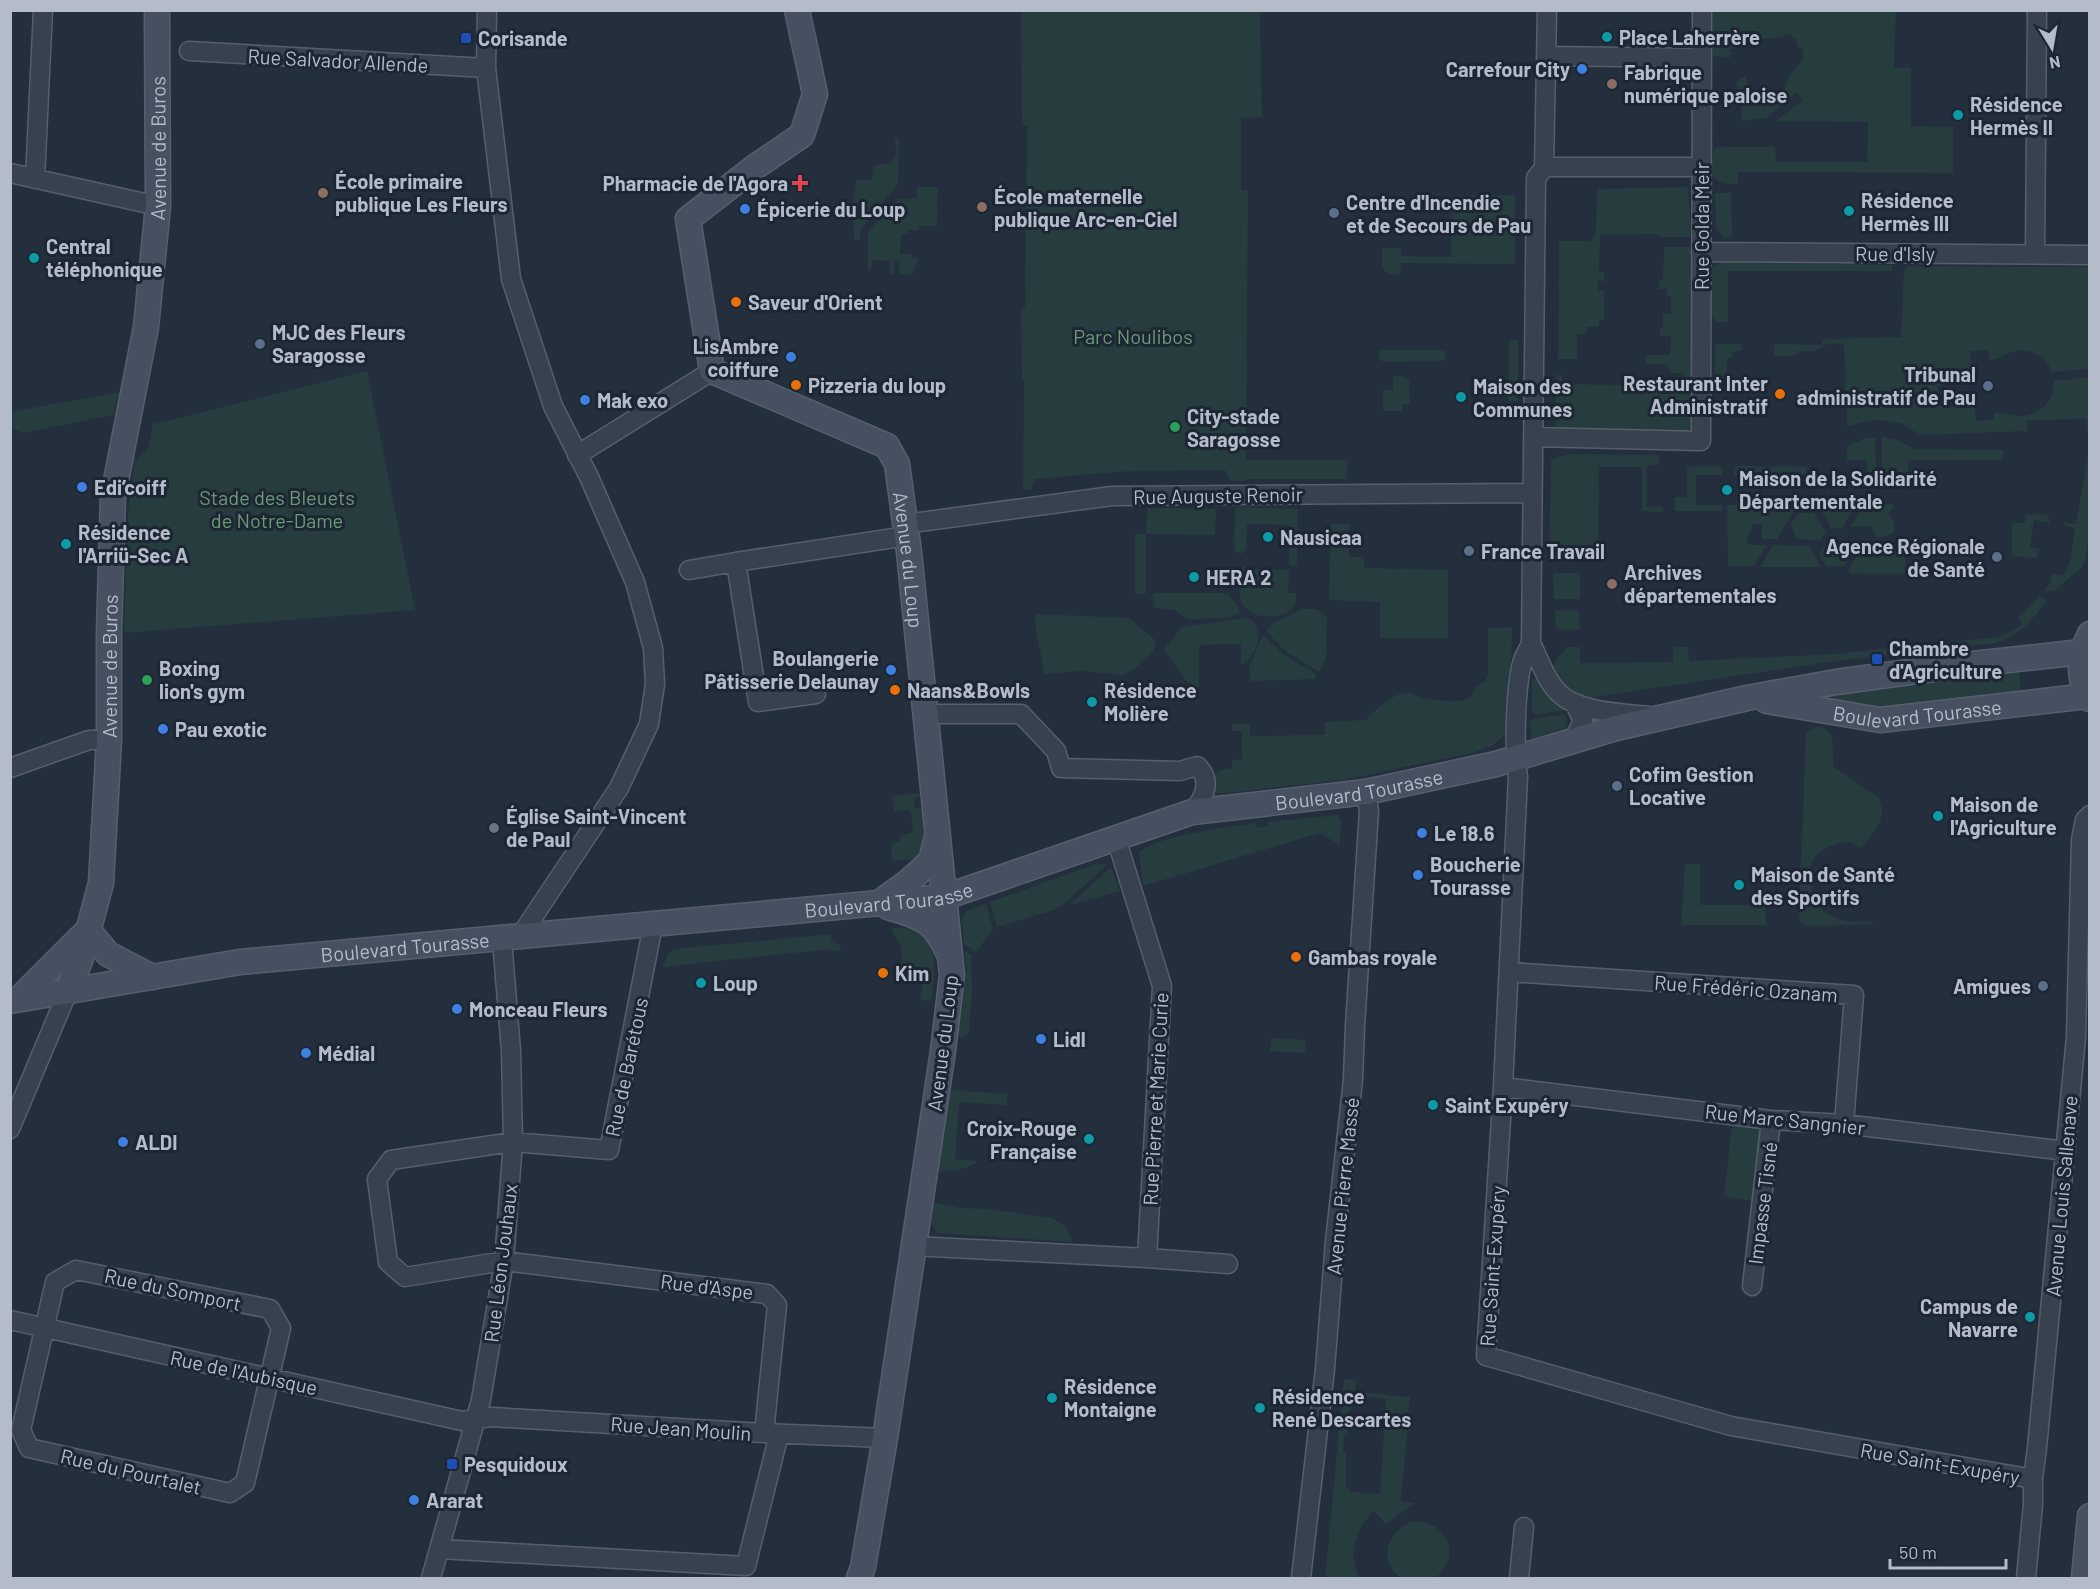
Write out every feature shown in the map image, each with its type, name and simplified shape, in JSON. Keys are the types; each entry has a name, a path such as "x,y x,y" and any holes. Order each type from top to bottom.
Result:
{"main road":[{"name":"Avenue de Buros","path":"68,991 79,965 101,883 109,740 113,496 146,327 158,206 157,10"},
{"path":"712,371 688,219 755,167 802,135 815,94 797,10"},
{"name":"Avenue du Loup","path":"712,371 886,446 897,464 906,530 952,975 943,1051 885,1438 863,1567 859,1578"},
{"path":"2086,643 2081,674 2089,697"},
{"name":"Boulevard Tourasse","path":"15,1000 240,962 511,939 945,897 1192,812 1366,792 1515,759 1662,717 1747,698 2086,643"},
{"name":"Boulevard Tourasse","path":"1747,698 1880,720 2089,697"},
{"path":"877,904 908,882 931,861 938,832"},
{"path":"877,904 919,917 939,933 951,959"},
{"path":"15,1000 88,930 108,954 152,977"},
{"path":"2084,1578 2090,1516"}],"street":[{"path":"35,178 44,10"},
{"path":"486,10 486,68 511,279 553,406 589,477 635,582 652,648 656,684 650,724 619,788 511,939"},
{"path":"1547,10 1543,169 1536,178 1532,643 1558,693 1575,704 1613,712 1662,717"},
{"name":"Rue Golda Meir","path":"1533,437 1701,441 1702,10"},
{"path":"2035,254 2037,10"},
{"name":"Rue Salvador Allende","path":"189,51 486,68"},
{"path":"1546,56 1702,58"},
{"path":"1543,169 1701,166"},
{"path":"10,173 158,206"},
{"name":"Rue d'Isly","path":"1701,252 2090,255"},
{"path":"577,455 712,371"},
{"name":"Rue Auguste Renoir","path":"689,570 906,530 1112,496 1532,493"},
{"path":"736,562 758,702 816,694"},
{"name":"Rue Saint-Exupéry","path":"1532,643 1523,659 1519,683 1515,759 1518,777 1509,972 1486,1356 1731,1426 2033,1479"},
{"path":"1573,741 1583,721 1575,704"},
{"path":"926,714 1021,714 1056,751 1061,768 1180,771 1197,766 1203,771 1206,788 1200,804 1192,812"},
{"path":"10,768 89,740 109,740"},
{"name":"Avenue Pierre Massé","path":"1301,1578 1325,1369 1335,1241 1353,1080 1369,811 1366,792"},
{"name":"Avenue Louis Sallenave","path":"2026,1578 2033,1479 2076,1037 2081,840 2085,820 2090,814"},
{"name":"Rue Pierre et Marie Curie","path":"1116,838 1162,986 1147,1258"},
{"name":"Rue de Barétous","path":"513,1142 609,1150 654,925"},
{"name":"Rue Léon Jouhaux","path":"431,1578 477,1419 504,1261 513,1142 511,939"},
{"name":"Rue Frédéric Ozanam","path":"1509,972 1854,995 1844,1124"},
{"name":"Avenue de Buros","path":"10,1129 68,991"},
{"name":"Rue Marc Sangnier","path":"1503,1087 1772,1120 1844,1124 2066,1151"},
{"name":"Impasse Tisné","path":"1752,1286 1772,1120"},
{"name":"Rue d'Aspe","path":"440,1549 746,1566 771,1434 777,1305 767,1294 504,1261 405,1277 388,1262 377,1179 391,1160 513,1142"},
{"path":"913,1246 1228,1264"},
{"name":"Rue du Somport","path":"45,1328 55,1282 76,1270 270,1309 280,1328 269,1377"},
{"name":"Rue de l'Aubisque","path":"10,1320 462,1421 477,1419"},
{"name":"Rue du Pourtalet","path":"45,1328 21,1430 29,1448 219,1491 230,1493 245,1483 269,1377"},
{"name":"Rue Jean Moulin","path":"477,1419 491,1417 771,1434 885,1438"},
{"path":"1519,1578 1524,1527"}],"green space":[{"name":"Parc Noulibos","path":"1021,11 1265,11 1260,14 1262,117 1241,118 1241,190 1248,190 1246,460 1348,460 1346,479 1231,481 1225,470 1130,471 1035,479 1032,489 1023,491 1024,379 1022,378 1021,308 1025,308 1027,126 1022,126"},
{"path":"1713,11 1896,11 1894,68 1911,68 1911,126 1953,127 1953,173 1738,172 1738,184 1725,184 1718,181 1713,174 1712,160 1716,148 1721,147 1775,147 1776,162 1867,162 1868,122 1776,121 1802,100 1797,92 1766,118 1742,121 1741,102 1736,82 1745,76 1755,99 1760,99 1763,104 1766,100 1772,100 1775,103 1777,99 1782,98 1788,78 1804,58 1802,53 1804,49 1799,48 1796,43 1797,39 1793,39 1791,34 1767,39 1742,35 1739,39 1734,40 1737,44 1734,49 1729,49 1732,54 1729,58 1713,56"},
{"path":"899,138 898,184 860,230 860,240 854,240 853,194 856,180 872,180 873,166 891,163 896,154 895,139"},
{"path":"917,187 938,187 937,226 919,226 919,230 909,230 908,233 901,234 900,254 912,254 912,258 918,258 912,275 899,274 899,261 895,261 894,275 890,275 890,261 872,260 871,271 868,271 868,232 898,199 917,198"},
{"path":"1688,187 1691,237 1663,237 1655,234 1600,235 1599,272 1604,273 1604,281 1598,281 1598,290 1604,291 1604,320 1599,320 1599,326 1587,327 1586,334 1577,334 1577,359 1558,359 1559,241 1590,241 1596,235 1597,189"},
{"path":"1715,193 1731,193 1732,237 1724,237 1716,229"},
{"path":"1515,195 1515,264 1401,263 1400,276 1382,269 1382,248 1401,248 1401,256 1451,257 1452,196"},
{"path":"1664,247 1691,247 1691,425 1687,432 1556,429 1556,375 1562,375 1562,384 1683,386 1683,373 1670,373 1667,364 1646,364 1645,355 1670,355 1671,336 1660,335 1660,328 1663,327 1663,314 1671,314 1671,296 1667,296 1667,289 1659,289 1659,280 1663,280"},
{"path":"1721,262 1892,265 1892,271 1728,271 1728,322 1718,322 1711,316 1711,269"},
{"path":"1907,266 2089,267 2089,369 2052,372 2046,361 2031,351 2025,350 2018,350 1989,360 1988,350 1970,351 1972,373 1944,374 1944,385 1938,386 1939,397 1946,397 1947,408 1958,407 1957,403 1974,402 1976,421 1994,419 1994,413 2022,416 2035,413 2049,400 2054,381 2089,377 2089,429 2087,429 2087,419 2027,420 2027,431 1921,435 1900,423 1879,420 1847,427 1844,343 1827,344 1814,351 1797,352 1797,355 1774,357 1774,344 1822,345 1823,339 1901,337 1904,271"},
{"path":"1509,340 1518,340 1518,401 1509,401"},
{"path":"1715,344 1742,344 1741,351 1733,351 1732,358 1727,358 1727,377 1715,376"},
{"path":"1378,350 1447,350 1444,354 1447,357 1443,361 1383,362 1379,358"},
{"name":"Stade des Bleuets de Notre-Dame","path":"367,371 415,610 124,633 128,513 134,461 149,446 153,422 155,424"},
{"path":"1393,376 1401,376 1409,380 1410,404 1403,404 1402,411 1383,411 1383,390 1393,390"},
{"path":"119,392 113,415 23,433 11,428 11,412"},
{"path":"1882,437 1895,439 1916,449 2003,450 2003,460 1908,460 1908,473 1882,473"},
{"path":"1866,438 1875,438 1876,472 1867,472 1867,460 1847,460 1847,446"},
{"path":"2089,451 2090,509 2088,543 2083,566 2054,591 2044,591 2050,583 2052,574 2064,576 2071,557 2075,528 2063,525 2064,522 2076,524"},
{"path":"1568,454 1659,455 1659,465 1647,466 1647,506 1663,507 1663,512 1642,511 1642,467 1599,467 1598,557 1556,557 1549,552 1551,460"},
{"path":"1722,466 1722,475 1696,475 1696,505 1722,505 1722,511 1675,511 1675,497 1687,497 1687,467"},
{"path":"1734,466 1806,467 1806,475 1734,475"},
{"path":"1745,503 1797,504 1797,506 1777,539 1762,539 1762,524 1753,524 1746,540 1749,545 1767,545 1754,566 1728,566 1727,505 1744,505"},
{"path":"1819,504 1849,504 1853,510 1842,529 1831,528"},
{"path":"1892,504 1894,507 1888,514 1894,521 1894,532 1884,537 1876,537 1871,526 1850,527 1864,505"},
{"path":"1235,507 1298,509 1297,565 1289,565 1289,525 1247,524 1246,549 1241,554 1236,552 1234,549"},
{"path":"1147,508 1216,509 1215,535 1146,534"},
{"path":"1800,513 1814,513 1826,532 1821,540 1796,539 1791,523"},
{"path":"2026,514 2048,515 2050,523 2034,520 2030,547 2040,549 2036,558 2012,556 2012,523 2025,523"},
{"path":"1331,524 1349,524 1349,557 1364,557 1364,568 1448,570 1448,638 1380,638 1380,602 1329,600"},
{"path":"1135,534 1146,534 1146,594 1135,594"},
{"path":"1827,542 1846,542 1852,553 1844,566 1827,567 1819,555"},
{"path":"1773,545 1809,546 1821,567 1760,567"},
{"path":"1905,547 1905,574 1849,573 1858,554 1864,554 1867,548"},
{"path":"1245,565 1246,569 1289,570 1288,593 1296,593 1296,603 1292,609 1277,616 1267,616 1258,615 1243,605 1240,587 1241,569"},
{"path":"1553,573 1580,573 1580,599 1554,599"},
{"path":"1152,593 1227,593 1239,607 1239,613 1231,617 1188,620 1175,610 1155,608"},
{"path":"2040,596 2047,600 2031,621 2012,636 1995,643 1836,661 1588,698 1565,691 1552,669 1567,647 1580,647 1580,663 1673,662 1673,647 1688,647 1689,661 1835,654 1999,637 2023,625 2018,617"},
{"path":"1302,609 1315,609 1322,612 1327,619 1326,657 1320,672 1286,652 1266,631 1272,624"},
{"path":"1555,610 1579,611 1580,630 1556,629"},
{"path":"1035,614 1129,618 1155,640 1155,646 1145,660 1124,675 1082,671 1044,674"},
{"path":"1246,618 1252,620 1258,632 1257,644 1251,656 1241,665 1241,644 1199,645 1199,689 1185,680 1165,651 1164,648 1182,627"},
{"path":"1512,627 1510,730 1493,745 1475,752 1349,779 1226,793 1214,793 1209,790 1216,774 1232,768 1232,760 1242,759 1242,731 1232,731 1232,724 1250,724 1250,736 1325,735 1325,722 1366,720 1400,694 1408,693 1437,700 1464,700 1472,695 1476,686 1485,682 1488,675 1488,628"},
{"path":"1263,635 1284,655 1314,672 1315,679 1251,681 1249,667"},
{"path":"2019,668 2021,692 1879,706 1816,697"},
{"path":"1539,677 1565,706 1565,710 1536,715 1532,710 1532,679"},
{"path":"1564,714 1567,720 1565,728 1531,739 1530,720"},
{"path":"1815,727 1823,727 1832,736 1834,767 1878,797 1882,811 1879,824 1862,848 1845,842 1824,850 1813,859 1809,872 1811,887 1819,906 1833,917 1844,921 1873,921 1873,924 1807,926 1799,921 1806,734"},
{"path":"919,793 922,797 914,798 915,808 923,807 926,849 921,850 921,856 913,859 892,861 891,844 900,841 900,836 913,832 911,812 894,811 892,796"},
{"path":"1338,815 1341,824 1340,845 1320,833 1143,886 1139,853 1159,842 1193,833 1256,823 1257,828 1268,826 1268,822"},
{"path":"1096,864 1107,865 1061,906 1056,907 1057,909 997,927 990,902"},
{"path":"1685,864 1700,864 1700,905 1765,905 1766,925 1681,925"},
{"path":"1111,867 1120,891 1070,905"},
{"path":"986,904 993,929 976,952 964,944 962,919 966,911"},
{"path":"892,928 911,929 920,933 927,940 934,959 935,970 931,1001 920,1000 923,981 905,964 901,965 902,948"},
{"path":"831,934 831,940 836,940 835,944 841,944 839,952 830,949 663,967 668,953 675,949"},
{"path":"964,950 973,956 971,959 972,990 969,1033 963,1037 958,1036 967,972"},
{"path":"1271,1038 1306,1040 1305,1053 1270,1051"},
{"path":"951,1090 1007,1094 1007,1105 959,1102 955,1159 978,1161 959,1170 938,1171"},
{"path":"1732,1125 1760,1128 1762,1136 1753,1201 1724,1196"},
{"path":"934,1202 959,1208 989,1209 1052,1218 1066,1227 1072,1242 937,1233 930,1221"},
{"path":"1344,1379 1356,1380 1355,1392 1410,1397 1401,1501 1415,1503 1386,1524 1374,1511 1367,1518 1358,1534 1354,1551 1356,1569 1360,1578 1325,1578","holes":["1357,1396 1386,1399 1380,1494 1350,1492 1346,1488 1346,1456 1343,1451 1344,1435 1347,1435 1349,1410 1351,1410 1353,1398"]},
{"path":"1413,1521 1435,1527 1447,1541 1448,1560 1435,1578 1401,1578 1393,1571 1389,1563 1388,1546 1392,1539 1404,1525"}],"place":[{"name":"Place Laherrère","path":"1607,37"},
{"name":"Corisande","path":"466,38"},
{"name":"Carrefour City","path":"1582,69"},
{"name":"Fabrique numérique paloise","path":"1612,84"},
{"name":"Résidence Hermès II","path":"1958,115"},
{"name":"Pharmacie de l'Agora","path":"800,183"},
{"name":"École primaire publique Les Fleurs","path":"323,193"},
{"name":"École maternelle publique Arc-en-Ciel","path":"982,207"},
{"name":"Épicerie du Loup","path":"745,209"},
{"name":"Résidence Hermès III","path":"1849,211"},
{"name":"Centre d'Incendie et de Secours de Pau","path":"1334,213"},
{"name":"Central téléphonique","path":"34,258"},
{"name":"Saveur d'Orient","path":"736,302"},
{"name":"MJC des Fleurs Saragosse","path":"260,344"},
{"name":"LisAmbre coiffure","path":"791,357"},
{"name":"Pizzeria du loup","path":"796,385"},
{"name":"Tribunal administratif de Pau","path":"1988,386"},
{"name":"Restaurant Inter Administratif","path":"1780,394"},
{"name":"Maison des Communes","path":"1461,397"},
{"name":"Mak exo","path":"585,400"},
{"name":"City-stade Saragosse","path":"1175,427"},
{"name":"Edi’coiff","path":"82,487"},
{"name":"Maison de la Solidarité Départementale","path":"1727,490"},
{"name":"Nausicaa","path":"1268,537"},
{"name":"Résidence l'Arriü-Sec A","path":"66,544"},
{"name":"France Travail","path":"1469,551"},
{"name":"Agence Régionale de Santé","path":"1997,557"},
{"name":"HERA 2","path":"1194,577"},
{"name":"Archives départementales","path":"1612,584"},
{"name":"Chambre d'Agriculture","path":"1877,659"},
{"name":"Boulangerie Pâtisserie Delaunay","path":"891,670"},
{"name":"Boxing lion's gym","path":"147,680"},
{"name":"Naans&Bowls","path":"895,690"},
{"name":"Résidence Molière","path":"1092,702"},
{"name":"Pau exotic","path":"163,729"},
{"name":"Cofim Gestion Locative","path":"1617,786"},
{"name":"Maison de l'Agriculture","path":"1938,816"},
{"name":"Église Saint-Vincent de Paul","path":"494,828"},
{"name":"Le 18.6","path":"1422,833"},
{"name":"Boucherie Tourasse","path":"1418,875"},
{"name":"Maison de Santé des Sportifs","path":"1739,885"},
{"name":"Gambas royale","path":"1296,957"},
{"name":"Kim","path":"883,973"},
{"name":"Loup","path":"701,983"},
{"name":"Amigues","path":"2043,986"},
{"name":"Monceau Fleurs","path":"457,1009"},
{"name":"Lidl","path":"1041,1039"},
{"name":"Médial","path":"306,1053"},
{"name":"Saint Exupéry","path":"1433,1105"},
{"name":"Croix-Rouge Française","path":"1089,1139"},
{"name":"ALDI","path":"123,1142"},
{"name":"Campus de Navarre","path":"2030,1317"},
{"name":"Résidence Montaigne","path":"1052,1398"},
{"name":"Résidence René Descartes","path":"1260,1408"},
{"name":"Pesquidoux","path":"452,1464"},
{"name":"Ararat","path":"414,1500"}]}
